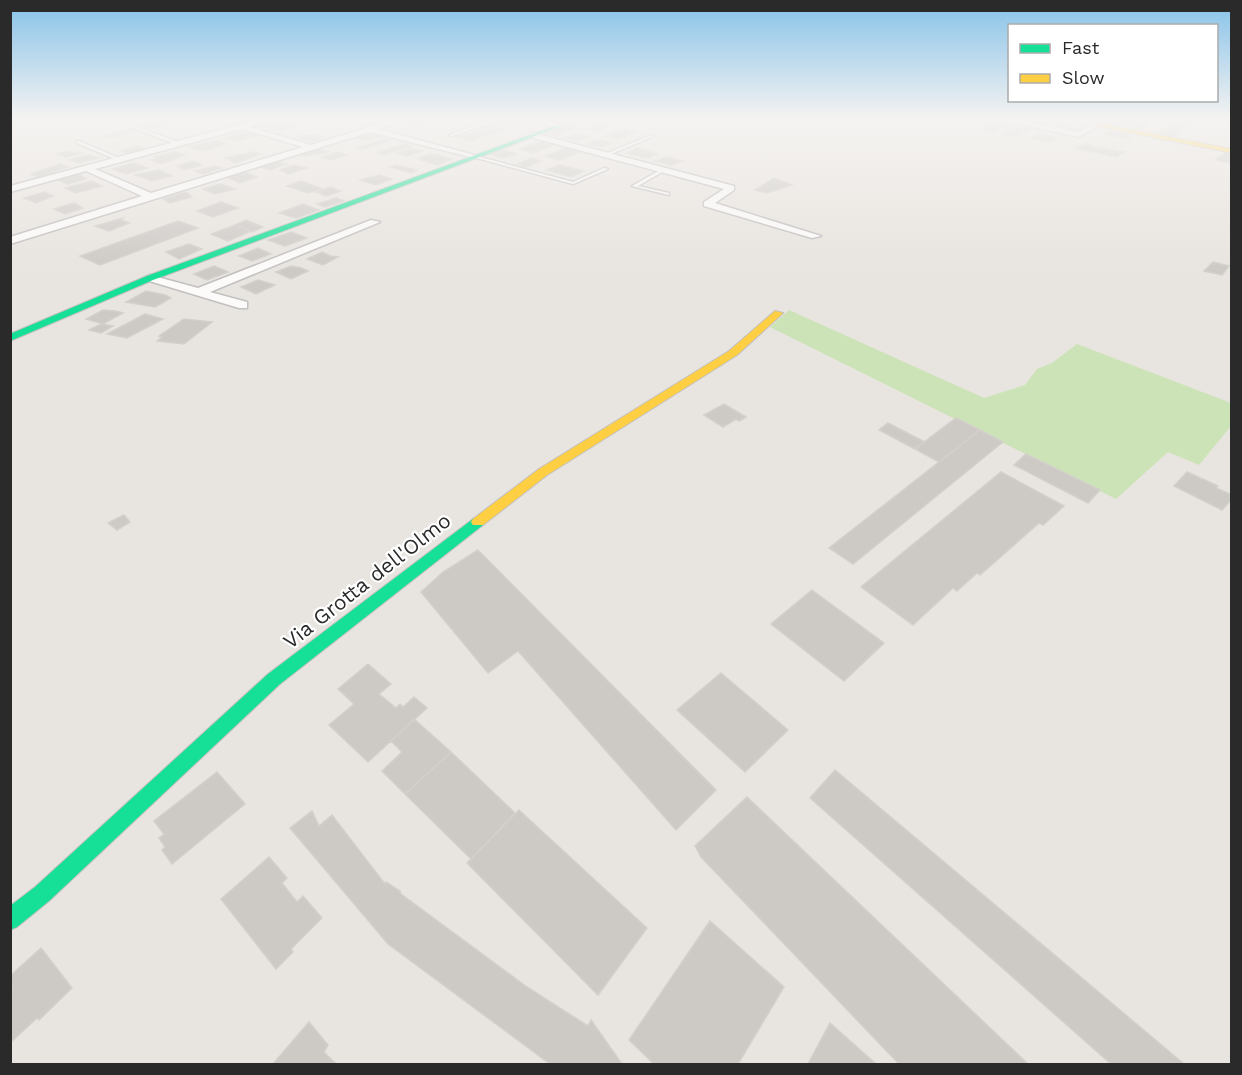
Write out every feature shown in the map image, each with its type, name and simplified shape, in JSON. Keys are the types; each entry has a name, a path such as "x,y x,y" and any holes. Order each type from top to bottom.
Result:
{"street":[{"path":"10,189 87,169"},
{"path":"88,169 150,196"},
{"path":"10,241 69,220 238,169"},
{"path":"10,338 150,278 439,169"},
{"path":"659,169 731,188 707,204 816,236"},
{"path":"199,292 375,222"},
{"path":"150,278 243,305"},
{"name":"Via Grotta dell'Olmo","path":"10,920 42,894 229,719 274,680 543,472 733,353 778,313"}],"lane":[{"path":"522,169 573,183 606,169"},
{"path":"662,170 634,186 667,194"}],"green space":[{"path":"789,310 984,398 1025,385 1037,369 1052,363 1077,344 1231,403 1231,426 1199,465 1168,452 1116,499 770,327"}],"building":[{"path":"45,169 61,169 38,177 31,174"},
{"path":"113,169 144,169 126,174"},
{"path":"202,169 218,169 203,174 195,171"},
{"path":"282,169 303,169 289,174 280,170"},
{"path":"398,169 417,170 411,173"},
{"path":"577,169 584,171 571,177 546,170"},
{"path":"159,170 172,176 152,181 135,175"},
{"path":"243,172 257,177 240,183 226,177"},
{"path":"79,174 86,179 67,184 58,180"},
{"path":"379,175 392,179 376,185 360,180"},
{"path":"774,178 792,185 767,193 755,190"},
{"path":"92,181 102,186 76,193 65,188"},
{"path":"301,181 322,189 308,193 287,186"},
{"path":"221,184 235,189 214,194 203,189"},
{"path":"330,187 341,191 326,196 316,192"},
{"path":"44,192 53,196 36,203 24,198"},
{"path":"186,192 192,197 170,203 163,199"},
{"path":"336,198 344,201 325,207 317,204"},
{"path":"221,202 238,208 213,217 197,211"},
{"path":"74,203 83,208 65,214 54,209"},
{"path":"303,204 319,210 296,218 279,213"},
{"path":"123,218 121,220 129,223 109,231 95,226"},
{"path":"246,220 263,227 252,232 235,225"},
{"path":"178,221 198,228 100,265 80,256"},
{"path":"235,225 251,231 228,241 211,234"},
{"path":"291,232 307,238 285,246 268,240"},
{"path":"189,244 202,249 179,259 166,252"},
{"path":"258,248 271,254 252,261 239,256"},
{"path":"322,252 338,257 323,265 307,259"},
{"path":"1213,262 1229,266 1222,275 1204,271"},
{"path":"214,266 228,272 207,280 194,274"},
{"path":"291,266 308,271 291,279 276,272"},
{"path":"258,280 275,285 256,294 241,287"},
{"path":"146,291 171,298 155,307 126,302"},
{"path":"103,310 123,313 103,324 86,319"},
{"path":"145,314 163,319 127,338 107,334"},
{"path":"184,319 212,322 184,344 157,341 162,337 159,336"},
{"path":"101,324 113,326 101,333 89,330"},
{"path":"724,404 746,417 739,421 736,419 723,427 704,415"},
{"path":"956,418 980,430 939,462 915,449"},
{"path":"888,423 925,442 915,449 879,430"},
{"path":"980,430 1003,442 853,564 829,548"},
{"path":"1026,454 1100,490 1088,503 1014,465"},
{"path":"1001,472 1064,506 1043,525 1039,523 980,575 977,573 957,591 953,588 913,625 861,587"},
{"path":"1187,472 1218,486 1216,488 1232,495 1232,499 1222,510 1174,486"},
{"path":"124,515 130,522 117,530 108,523"},
{"path":"478,550 716,790 676,830 518,651 488,673 421,592 443,572"},
{"path":"812,590 884,643 844,681 771,624"},
{"path":"368,664 391,684 379,694 396,708 400,704 403,707 414,697 427,708 368,762 329,725 354,704 338,689"},
{"path":"721,673 788,730 745,772 677,710"},
{"path":"414,719 451,752 405,794 382,771 402,752 391,741"},
{"path":"451,752 515,813 471,859 405,794"},
{"path":"835,770 1184,1064 1111,1064 810,798"},
{"path":"217,772 245,804 172,864 162,850 165,847 159,838 164,834 154,821"},
{"path":"747,797 1028,1064 899,1064 701,857 695,846"},
{"path":"519,810 647,928 598,995 467,863"},
{"path":"312,811 319,826 332,815 385,884 386,882 400,891 527,987 588,1026 591,1020 622,1064 550,1064 388,944 290,828"},
{"path":"269,857 287,878 282,883 297,902 303,896 322,918 291,949 293,952 276,969 221,899"},
{"path":"710,921 784,987 738,1064 654,1064 629,1040"},
{"path":"41,948 72,988 39,1020 37,1018 10,1043 12,986 10,976"},
{"path":"309,1022 328,1045 324,1052 336,1064 273,1064"},
{"path":"830,1023 876,1064 808,1064"}],"traffic: fast":[{"path":"10,338 150,278 443,169"},
{"path":"10,920 42,894 274,679 478,522"}],"traffic: slow":[{"path":"478,522 543,472 733,353 778,313"}]}
